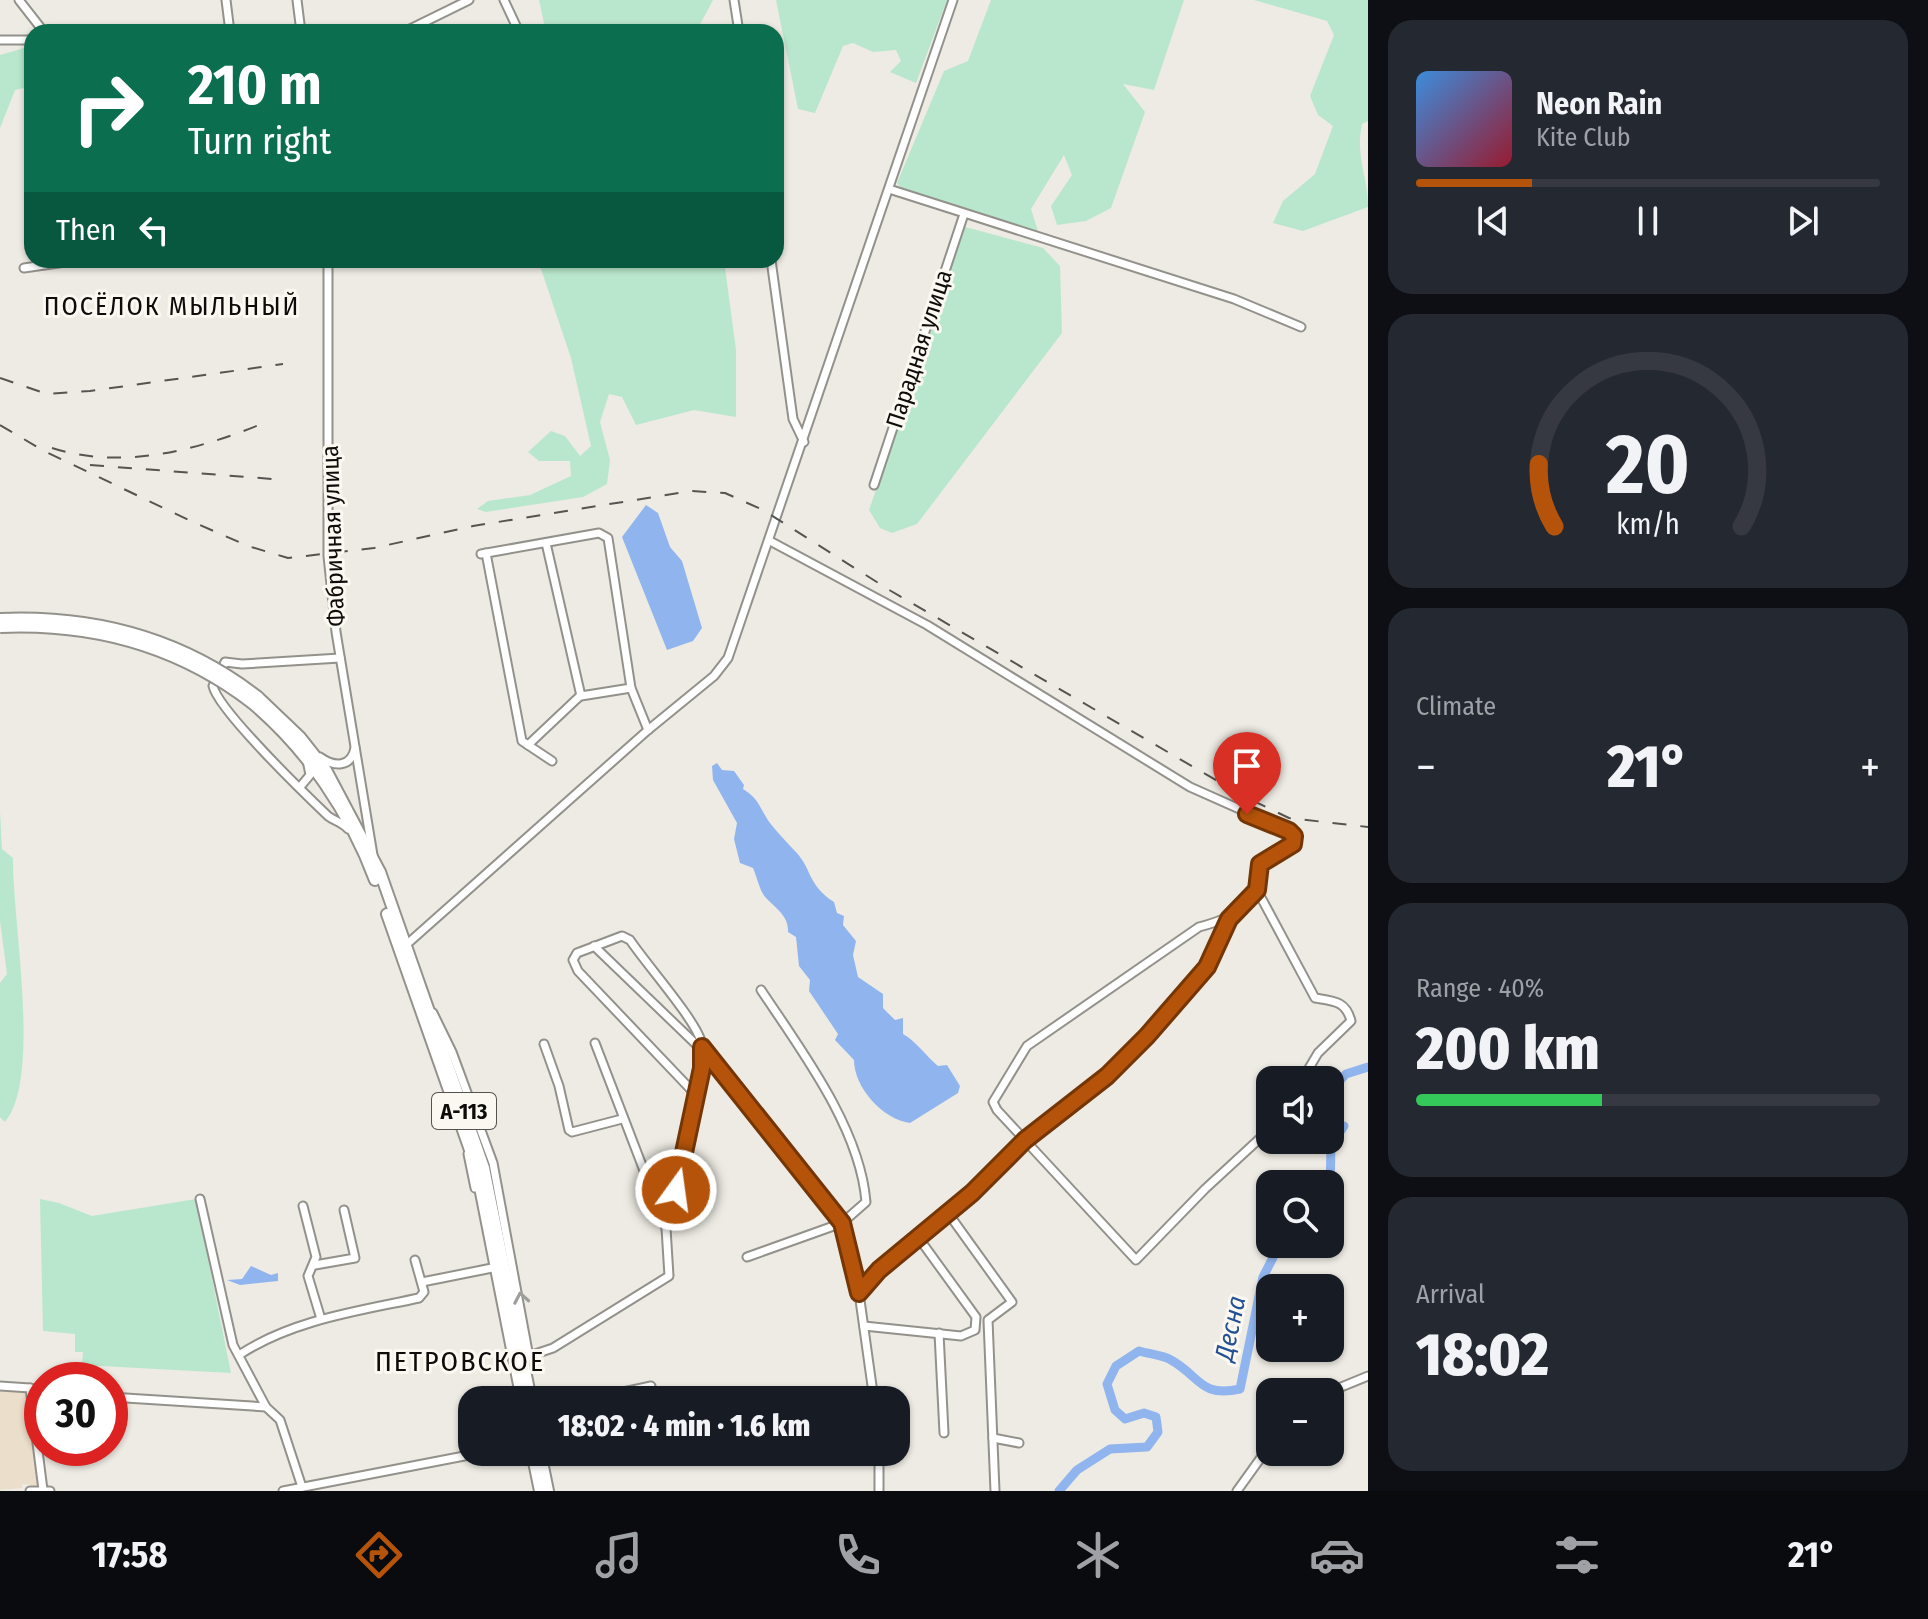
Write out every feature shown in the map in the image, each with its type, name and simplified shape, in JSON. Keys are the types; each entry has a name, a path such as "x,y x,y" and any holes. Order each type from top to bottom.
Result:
{"highway":[{"name":"А-113","path":"0,619 70,619 129,630 195,656 255,700 307,752 345,801 373,857 484,1168 526,1375 526,1386"},
{"name":"А-113","path":"0,627 69,628 136,642 200,668 255,700"},
{"name":"А-113","path":"307,752 373,875 466,1135 483,1194 522,1386"},
{"path":"535,1466 540,1491"},
{"path":"543,1466 548,1491"}],"street":[{"path":"19,0 38,24"},
{"path":"226,0 229,24"},
{"path":"297,0 300,24"},
{"path":"420,24 469,0"},
{"path":"504,0 515,24"},
{"path":"734,0 738,24"},
{"path":"406,945 648,730 714,676 728,658 953,0"},
{"path":"0,40 24,40"},
{"path":"889,189 1234,299 1301,327"},
{"name":"Парадная улица","path":"874,485 964,214"},
{"name":"Фабричная улица","path":"328,268 328,556 340,658 373,857"},
{"path":"772,268 793,419 804,442"},
{"path":"552,761 522,741 484,554 599,533 608,538 631,688 648,730"},
{"path":"770,541 927,625 1190,787 1289,831 1294,836 1293,844 1260,864 1257,890 1315,998 1339,1002 1348,1009 1351,1021 1318,1053 1310,1066"},
{"path":"546,543 581,695"},
{"path":"340,658 242,664 225,662 213,683 217,696 300,787 330,819 342,823 354,835"},
{"path":"528,745 581,695 631,688"},
{"path":"307,752 333,765 343,764 354,755 355,742"},
{"path":"300,787 310,772 307,752"},
{"path":"859,1293 1025,1140 1107,1076 1190,990 1207,967 1229,919 1257,890"},
{"path":"1229,919 1199,927 1027,1046 993,1102 997,1110 1136,1260 1256,1142"},
{"path":"529,1356 553,1348 626,1299 669,1276 666,1228 697,1096 703,1049 701,1040 630,940 622,936 577,953 573,965 697,1096"},
{"path":"594,946 703,1049 842,1223 859,1293 872,1386"},
{"path":"747,1257 842,1223 866,1202 863,1172 814,1068 761,990"},
{"path":"426,1001 446,1038 493,1163 529,1356 526,1375"},
{"path":"595,1043 666,1228"},
{"path":"544,1044 559,1086 569,1130 572,1132 622,1119"},
{"path":"466,1135 516,1386"},
{"path":"200,1199 233,1345 266,1407 280,1420 302,1487"},
{"path":"303,1206 316,1257 308,1276 321,1319"},
{"path":"315,1265 355,1258 344,1210"},
{"path":"948,1213 1012,1302 988,1320 995,1491"},
{"path":"864,1326 968,1335 976,1328 976,1317 918,1237"},
{"path":"239,1355 255,1344 321,1319 419,1298 424,1292 415,1260"},
{"path":"422,1282 492,1268"},
{"path":"939,1333 944,1433"},
{"path":"1344,1386 1368,1376"},
{"path":"0,1386 24,1388"},
{"path":"128,1398 266,1407"},
{"path":"993,1438 1019,1443"},
{"path":"283,1491 458,1457"},
{"path":"1237,1491 1256,1465"},
{"path":"30,1491 47,1490 43,1466"},
{"path":"879,1466 879,1491"}],"shaded area":[{"path":"0,1389 24,1389 24,1466 37,1466 40,1486 22,1484 22,1488 0,1490"}],"green space":[{"path":"539,0 713,0 700,24 544,24"},
{"path":"776,0 947,0 916,83 890,72 901,61 896,50 873,52 853,43 843,46 815,113 798,109 784,40 784,24 781,24"},
{"path":"991,0 1184,0 1154,90 1123,84 1145,112 1111,208 1086,221 1057,225 1051,206 1072,175 1064,155 1031,209 1038,231 905,193 897,183 944,71 968,61"},
{"path":"1254,0 1368,0 1368,121 1362,124 1360,147 1368,207 1303,231 1273,223 1283,201 1315,174 1333,126 1318,115 1310,96 1334,35 1327,21"},
{"path":"24,48 24,88 15,90 0,128 0,55"},
{"path":"958,225 1043,248 1060,266 1062,333 917,524 892,533 880,528 869,510 933,325"},
{"path":"541,268 725,268 736,350 736,417 694,410 636,425 622,397 609,394 600,422 610,460 607,484 583,497 486,512 477,509 488,501 530,495 571,476 570,461 539,461 528,452 551,431 565,436 580,456 591,446 571,358"},
{"path":"0,811 2,849 13,858 24,1035 16,1101 5,1122 0,1117 0,983 7,974 0,921"},
{"path":"40,1199 92,1216 196,1199 231,1373 128,1367 128,1362 82,1362 83,1352 75,1352 75,1334 43,1331"}],"water":[{"path":"646,505 658,513 670,547 682,561 702,628 693,641 667,650 622,537"},
{"path":"717,763 722,770 734,771 744,785 743,789 754,798 771,825 799,856 819,889 834,902 837,913 844,916 843,925 856,941 853,955 858,977 883,994 883,1008 895,1020 903,1018 903,1034 938,1066 947,1065 960,1086 958,1093 910,1123 890,1116 872,1101 859,1081 854,1060 835,1040 838,1034 809,991 810,980 799,966 796,937 788,932 784,918 765,896 753,868 740,863 734,839 737,823 713,780 712,766"},
{"path":"251,1266 271,1275 278,1273 278,1281 240,1285 227,1280 242,1279"}],"waterway":[{"name":"Десна","path":"1344,1076 1368,1067"},
{"name":"Десна","path":"1330,1170 1331,1154"},
{"name":"Десна","path":"1059,1491 1077,1470 1110,1449 1147,1447 1158,1432 1156,1417 1144,1413 1125,1419 1115,1410 1107,1384 1116,1366 1139,1351 1171,1360 1208,1388 1216,1391 1240,1389 1263,1277 1273,1258"}],"railway":[{"path":"0,378 47,394 90,391 283,364"},
{"path":"52,448 79,455 107,457 162,454 217,440 269,421"},
{"path":"0,425 44,451 193,522 248,546 288,558 374,548 473,526 691,491 725,493 763,510 891,591 1245,797 1289,818 1368,827"},
{"path":"90,465 273,479"}],"district":[{"name":"ПОСЁЛОК МЫЛЬНЫЙ","path":"172,306"},
{"name":"ПЕТРОВСКОЕ","path":"460,1361"}],"route":[{"path":"676,1190 702,1068 702,1047 842,1223 859,1293 879,1270 972,1193 1025,1140 1107,1076 1190,990 1207,967 1229,919 1257,890 1260,864 1293,844 1294,836 1289,831 1247,814"}]}
